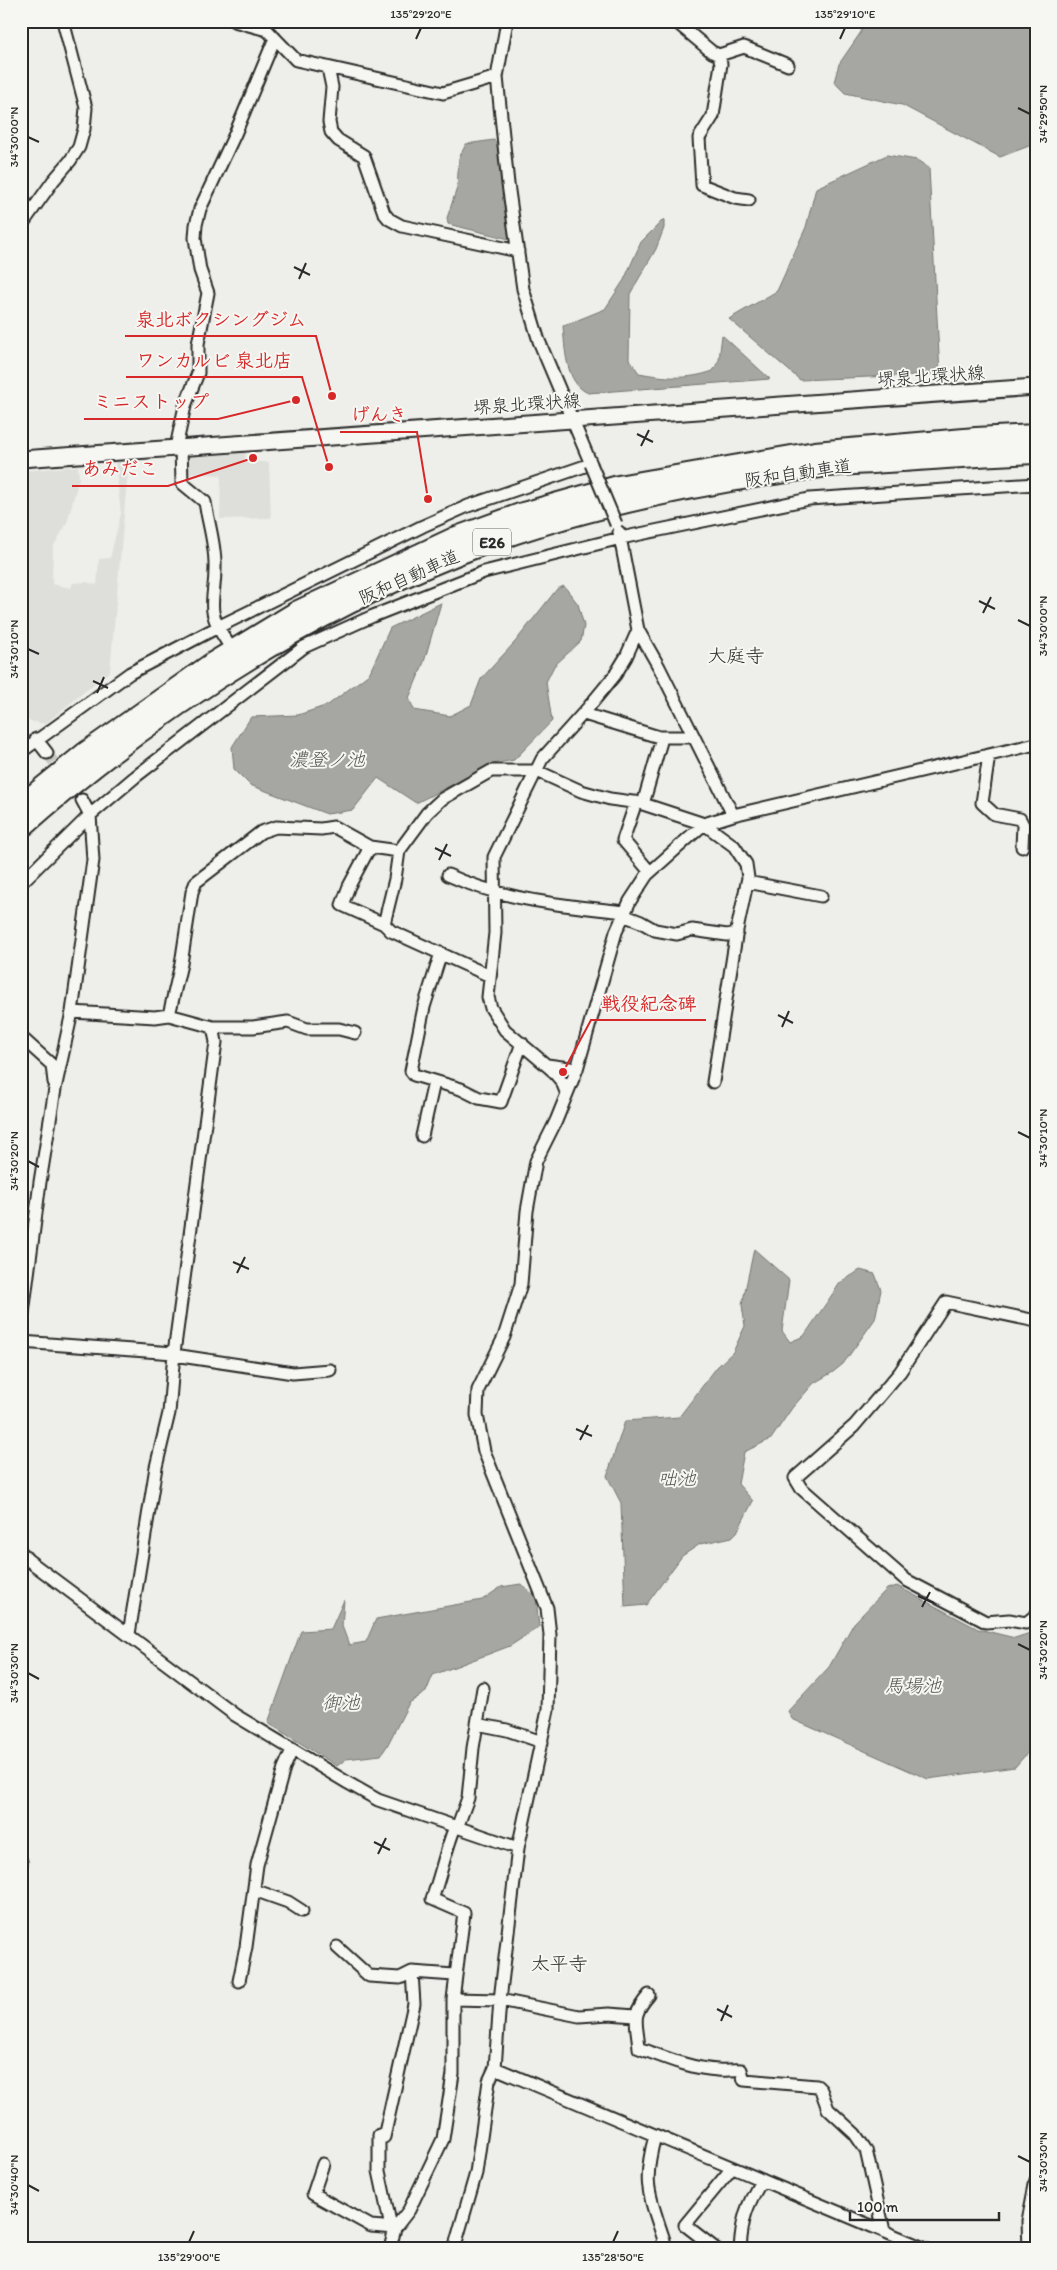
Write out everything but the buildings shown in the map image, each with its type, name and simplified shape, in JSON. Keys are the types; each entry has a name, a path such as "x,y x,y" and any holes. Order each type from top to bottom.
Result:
{"highway":[{"name":"阪和自動車道","path":"21,805 85,754 214,662 298,611 430,549 523,512 618,486 815,452 976,438 1036,435"},
{"name":"阪和自動車道","path":"21,828 95,766 222,676 304,627 389,584 458,554 529,529 618,505 806,469 968,456 1036,453"}],"main road":[{"name":"堺泉北環状線","path":"21,459 1036,387"}],"street":[{"path":"21,226 53,181 70,161 79,147 84,129 86,108 63,21"},
{"path":"234,21 270,30 296,60 443,93 497,77"},
{"path":"507,21 497,77 508,184 523,289 539,341 621,538 638,630 659,667 733,815"},
{"path":"675,21 712,52 719,55 744,47 788,65"},
{"path":"227,642 218,628 211,609 215,562 205,502 182,483 178,447 185,406 198,373 198,344 208,293 200,270 195,238 196,225 200,209 235,134 270,30"},
{"path":"719,55 721,64 713,116 699,138 702,185 735,198 749,200"},
{"path":"328,68 332,88 329,122 331,132 338,140 364,156 384,213 389,219 402,226 518,251"},
{"path":"21,752 130,673 218,628 468,506 590,464"},
{"path":"21,883 90,815 134,777 304,647 373,616 484,572 621,538 809,499 1036,484"},
{"path":"566,1092 562,1082 547,1065 505,1030 491,1008 488,997 495,932 494,858 542,759 584,714 615,674 626,657 638,630"},
{"path":"246,673 254,686"},
{"path":"584,714 662,738 694,737"},
{"path":"650,872 623,840 639,803 662,738"},
{"path":"36,740 47,753"},
{"path":"454,2249 476,2173 490,2081 495,2068 500,2000 518,1848 548,1710 550,1635 547,1608 484,1451 477,1416 478,1390 504,1337 521,1284 527,1212 536,1161 556,1121 566,1092 577,1069 616,932 630,901 650,872 704,824 733,815 1036,744"},
{"path":"989,755 982,803 994,814 1020,819 1023,825 1022,847"},
{"path":"384,924 395,879 399,851 427,814 442,799 491,772 537,771 581,791 610,799 639,803 704,824 734,846 746,864 747,882 713,1082"},
{"path":"21,1328 40,1182 55,1090 72,1012 93,860 90,815 82,800"},
{"path":"169,1016 181,964 192,892 196,882 261,832 276,827 321,829 334,827 370,847 399,851"},
{"path":"370,847 342,905 490,976"},
{"path":"448,875 467,884 494,891 566,906 624,913 655,930 676,934 692,930 727,935 737,933"},
{"path":"747,882 821,896"},
{"path":"441,953 424,1007 411,1071 414,1075 461,1089 479,1098 501,1102 522,1043"},
{"path":"72,1012 155,1017 169,1016 213,1027 253,1026 288,1022 307,1029 339,1028 355,1033"},
{"path":"129,1634 156,1467 169,1413 174,1354 216,1042 213,1027"},
{"path":"21,1037 52,1066 55,1090"},
{"path":"547,1065 577,1069"},
{"path":"422,1136 434,1082"},
{"path":"1036,1321 946,1302 900,1372 854,1426 795,1478 800,1488 906,1580 986,1622 1008,1620 1026,1623 1036,1615"},
{"path":"21,1342 174,1354 292,1373 330,1370"},
{"path":"21,1552 28,1560 235,1715 292,1750 378,1800 518,1848"},
{"path":"393,2228 408,2210 443,2139 454,2074 454,1975 464,1914 432,1899 441,1876 447,1847 468,1798 477,1724 484,1688"},
{"path":"477,1724 507,1730 542,1742"},
{"path":"239,1981 246,1947 259,1856 284,1768 292,1750"},
{"path":"254,1890 288,1902 302,1911"},
{"path":"337,1947 368,1976 400,1978 412,1972 454,1975"},
{"path":"390,2249 393,2228 379,2171 382,2136 414,2004 412,1972"},
{"path":"649,1995 639,2007 635,2016 639,2048 696,2066 718,2070 741,2070 744,2080 817,2086 821,2090 828,2110 855,2134 866,2150 884,2231"},
{"path":"453,1999 500,2000 579,2016 609,2014 635,2016"},
{"path":"495,2068 926,2249"},
{"path":"655,2136 648,2164 647,2181 649,2194 664,2240 660,2249"},
{"path":"323,2164 313,2194 371,2226 393,2228"},
{"path":"716,2249 685,2225 732,2168"},
{"path":"740,2249 742,2225 748,2204 762,2180"},
{"path":"1030,2249 1028,2221 1036,2180"}],"shaded area":[{"path":"246,449 245,462 269,462 271,518 220,519 221,475 186,473 186,452"},
{"path":"129,458 110,671 45,724 21,719 21,471 78,466 79,478 67,523 53,547 52,584 71,588 73,583 86,582 97,585 99,559 110,558 121,514 115,460"}],"water":[{"path":"863,21 1036,21 1036,117 1029,146 1000,157 902,105 845,93 834,82 839,64 861,32"},
{"path":"494,140 498,145 509,239 448,224 447,218 457,188 459,158 466,144"},
{"path":"887,155 917,160 929,168 940,374 800,380 729,319 777,291 806,227 816,188"},
{"path":"664,219 664,228 656,249 630,294 629,359 639,373 676,377 703,374 713,371 719,360 722,335 770,379 588,393 580,388 575,381 568,364 563,326 605,309 624,280 641,242"},
{"name":"濃登ノ池","path":"564,586 578,604 584,626 581,641 554,666 546,682 552,721 514,760 493,764 416,803 378,778 353,810 327,814 250,785 234,769 232,747 251,717 298,715 328,705 369,674 390,628 441,603 424,662 409,698 414,710 450,716 471,705 481,679 515,642 557,589"},
{"name":"咄池","path":"754,1249 789,1280 782,1331 790,1342 804,1336 840,1283 860,1270 875,1274 881,1290 875,1319 843,1364 814,1383 792,1408 771,1439 744,1452 738,1484 753,1501 737,1532 732,1537 700,1544 682,1556 646,1605 625,1607 621,1503 607,1476 625,1421 679,1417 717,1367 733,1352 745,1326 742,1305"},
{"name":"御池","path":"521,1584 536,1597 539,1627 510,1646 433,1675 426,1692 409,1703 381,1755 346,1759 337,1766 268,1723 301,1631 331,1629 344,1600 342,1626 349,1645 366,1642 376,1619 482,1600 501,1587"},
{"name":"馬場池","path":"897,1586 978,1629 1015,1638 1036,1631 1036,1743 1015,1767 928,1779 792,1719 788,1711 829,1667 854,1623 887,1589"}],"tunnel":[{"path":"47,753 82,800"}],"place":[{"name":"泉北ボクシングジム","path":"332,396"},
{"name":"ミニストップ","path":"296,400"},
{"name":"あみだこ","path":"253,458"},
{"name":"ワンカルビ 泉北店","path":"329,467"},
{"name":"げんき","path":"428,499"},
{"name":"戦役紀念碑","path":"563,1072"}],"district":[{"name":"大庭寺","path":"736,655"},
{"name":"太平寺","path":"559,1963"}]}
